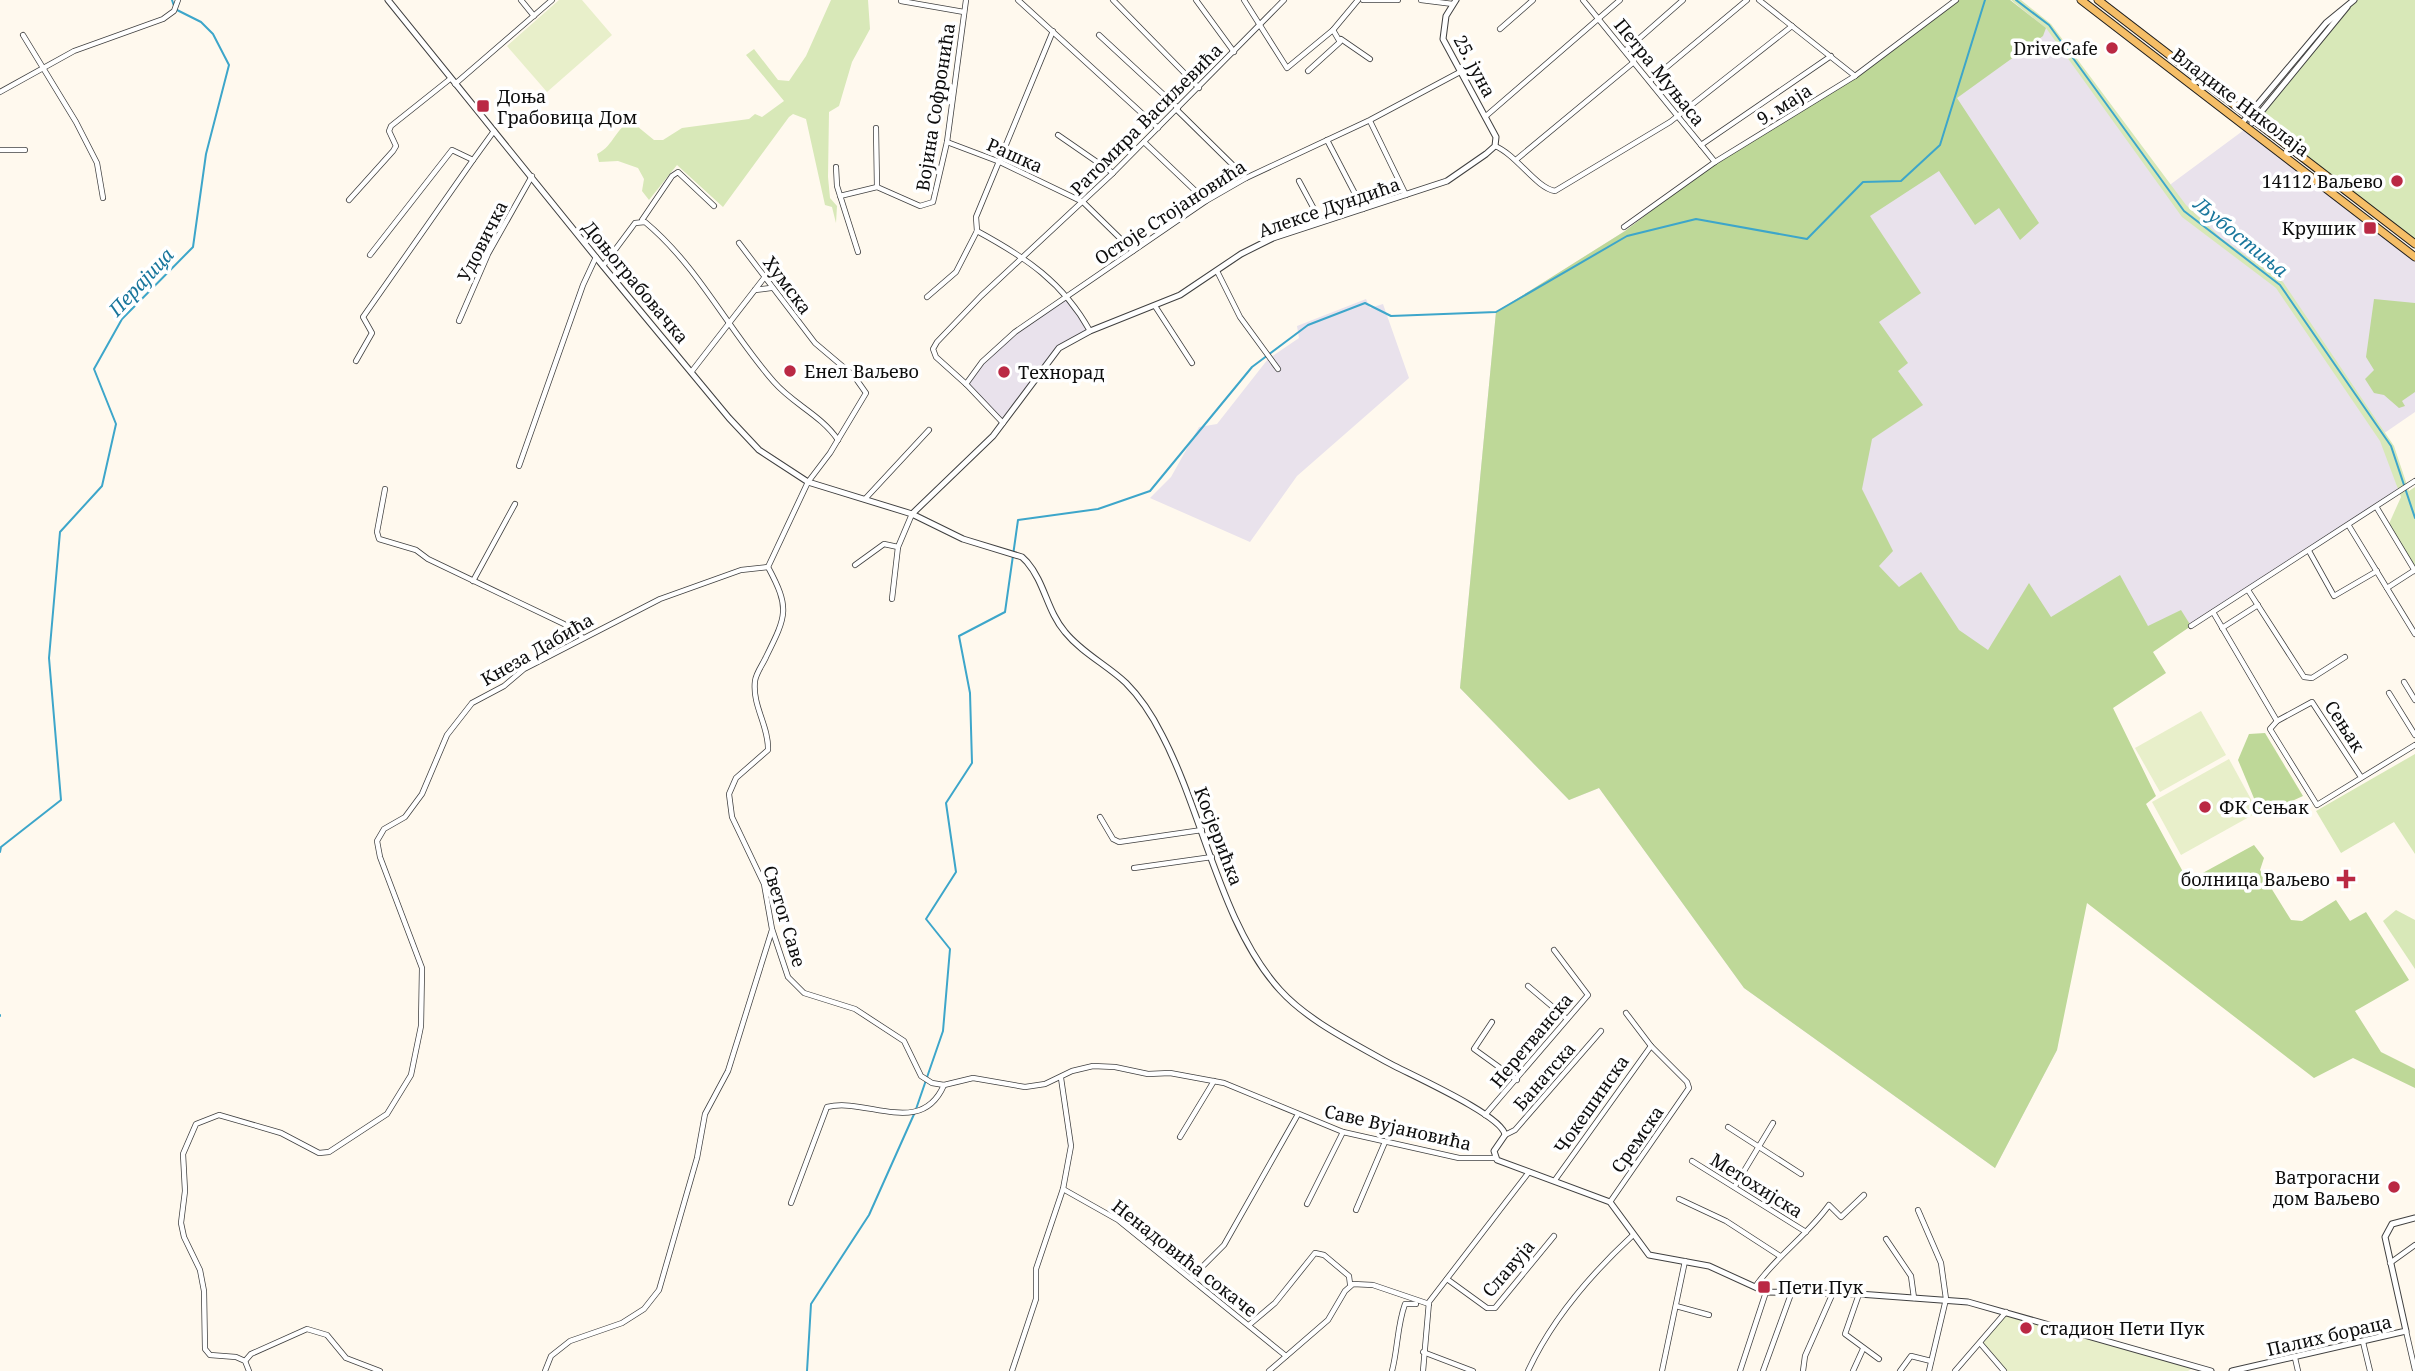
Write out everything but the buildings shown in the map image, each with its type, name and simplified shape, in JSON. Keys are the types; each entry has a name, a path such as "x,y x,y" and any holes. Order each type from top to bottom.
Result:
{"main road":[{"name":"Владике Николаја","path":"2081,0 2415,244"},
{"name":"Владике Николаја","path":"2098,0 2415,257"}],"street":[{"name":"Доњограбовачка","path":"388,0 747,439 772,460 808,482 912,514"},
{"path":"521,0 534,16"},
{"path":"349,200 396,146 389,131 391,126 453,81 552,0"},
{"name":"Војина Софронића","path":"877,187 917,205 929,205 936,197 947,142 965,0"},
{"path":"1018,0 1158,128"},
{"path":"1113,0 1199,88"},
{"path":"1196,0 1234,52"},
{"path":"1244,0 1287,68 1333,30 1360,0 1398,0"},
{"name":"Ратомира Васиљевића","path":"966,384 936,357 935,345 981,296 1083,202 1199,88 1284,0"},
{"path":"1421,0 1455,2"},
{"path":"1500,29 1532,0"},
{"name":"Петра Муњаса","path":"1583,0 1714,162"},
{"path":"1486,116 1620,0"},
{"path":"1625,51 1684,0"},
{"path":"1650,81 1747,0"},
{"path":"1759,0 1856,76"},
{"name":"9. маја","path":"1624,227 1714,162 1856,76 1956,0"},
{"path":"2248,122 2326,23 2354,0"},
{"path":"901,1 964,12"},
{"name":"25. јуна","path":"1455,2 1447,16 1443,35 1496,137 1494,146"},
{"path":"0,92 74,51 169,15 178,3"},
{"path":"1494,146 1517,159 1543,185 1555,191 1667,124 1792,26"},
{"path":"927,297 956,272 977,230 976,217 1053,30"},
{"path":"1333,30 1340,39 1370,59"},
{"path":"23,35 44,67 97,163 103,198"},
{"path":"1100,35 1246,178"},
{"path":"1308,71 1340,39"},
{"path":"1701,145 1831,56"},
{"path":"1517,159 1634,62"},
{"name":"Остоје Стојановића","path":"966,384 992,352 1067,296 1206,201 1246,178 1370,120 1460,72"},
{"path":"1370,120 1406,195"},
{"path":"840,196 877,187 876,128"},
{"path":"356,360 372,332 363,317 494,131"},
{"path":"1058,135 1113,173"},
{"path":"1327,140 1363,209"},
{"name":"Рашка","path":"947,142 1000,162 1083,202 1133,251"},
{"path":"1144,142 1206,201"},
{"name":"Алексе Дундића","path":"912,514 1004,423 1055,352 1090,331 1180,295 1241,254 1273,238 1406,195 1457,175 1494,146"},
{"path":"0,150 25,150"},
{"path":"370,255 452,150 473,160"},
{"path":"836,167 840,196 858,252"},
{"path":"603,266 635,223 642,220 672,176 678,172 714,206"},
{"name":"Удовичка","path":"459,321 488,254 532,176"},
{"path":"1299,181 1321,222"},
{"path":"642,220 687,262 728,324 779,388 828,426 838,440 808,482 768,567"},
{"path":"977,230 1025,257 1067,296 1090,331"},
{"name":"Хумска","path":"738,243 815,343 866,390 866,396 838,440"},
{"path":"519,466 583,285 596,257"},
{"path":"1217,271 1240,317 1278,369"},
{"path":"692,371 764,277"},
{"path":"754,290 771,288"},
{"path":"1155,306 1192,363"},
{"path":"966,384 1004,423"},
{"path":"865,499 929,430"},
{"path":"2191,626 2415,481"},
{"path":"385,489 377,532 379,539 416,550 472,581 564,624 582,637"},
{"path":"472,581 515,504"},
{"path":"2377,508 2415,571 2387,588"},
{"path":"892,599 898,547 912,514"},
{"name":"Косјерићка","path":"912,514 963,539 1022,558 1033,569 1063,631 1125,682 1143,704 1163,735 1240,929 1264,973 1285,995 1317,1020 1385,1061 1485,1115 1503,1128 1505,1135"},
{"path":"2349,526 2415,634"},
{"path":"855,565 884,544 898,547"},
{"path":"2309,551 2334,596 2377,571"},
{"name":"Кнеза Дабића","path":"245,1361 236,1357 210,1355 202,1340 204,1291 200,1270 184,1237 181,1223 185,1191 183,1153 197,1124 219,1115 281,1133 319,1153 330,1152 387,1114 411,1075 421,1026 422,968 380,856 377,841 384,829 405,817 422,794 447,735 472,703 504,686 524,669 582,637 692,586 741,570 768,567"},
{"name":"Светог Саве","path":"768,567 783,595 783,623 755,679 756,704 769,740 768,750 736,778 729,794 732,817 764,884 772,929 788,977 804,993 855,1009 904,1041 921,1076"},
{"path":"2248,590 2304,677 2312,678 2345,657"},
{"path":"2222,628 2258,605"},
{"name":"Сењак","path":"2213,612 2277,721"},
{"path":"2404,682 2415,700"},
{"path":"2389,693 2415,734"},
{"name":"Сењак","path":"2314,703 2361,777 2316,805 2270,729 2277,721 2314,703"},
{"path":"2361,777 2415,745"},
{"path":"1100,817 1113,839 1119,842 1202,830"},
{"path":"1134,868 1212,857"},
{"path":"545,1371 551,1356 570,1341 622,1323 644,1309 659,1290 697,1158 705,1114 728,1071 772,929"},
{"name":"Неретванска","path":"1485,1115 1588,993 1555,950"},
{"path":"1528,986 1567,1020"},
{"path":"1626,1013 1651,1046"},
{"path":"1492,1022 1474,1049 1517,1080"},
{"name":"Банатска","path":"1505,1135 1515,1130 1601,1031"},
{"name":"Сремска","path":"1610,1202 1687,1092 1687,1082 1651,1046"},
{"name":"Чокешинска","path":"1555,1180 1651,1046"},
{"name":"Саве Вујановића","path":"921,1076 932,1083 944,1084 973,1078 1024,1087 1096,1066 1148,1074 1170,1073 1214,1082 1343,1132 1459,1158 1495,1158 1610,1202"},
{"path":"1012,1371 1036,1300 1036,1269 1063,1189 1071,1146 1061,1078"},
{"path":"1180,1137 1214,1082"},
{"path":"791,1203 827,1107 910,1112 937,1101 944,1084"},
{"path":"1192,1277 1224,1245 1297,1116"},
{"path":"1735,1186 1773,1123"},
{"path":"1728,1127 1801,1174"},
{"path":"1307,1205 1343,1132"},
{"path":"1495,1158 1495,1150 1505,1135"},
{"path":"1356,1210 1385,1142"},
{"name":"Метохијска","path":"1692,1161 1806,1232"},
{"path":"1423,1371 1426,1304 1530,1170"},
{"name":"Ненадовића сокаче","path":"1063,1189 1118,1220 1192,1277 1286,1356"},
{"path":"1755,1287 1780,1256 1806,1232 1829,1205 1841,1217 1864,1195"},
{"path":"1679,1199 1726,1221 1780,1256"},
{"path":"1610,1202 1621,1214 1632,1236 1652,1256 1685,1260 1720,1270 1766,1292 1946,1299 2006,1312 2211,1371"},
{"path":"1918,1210 1941,1263 1946,1299 1939,1338 1929,1371"},
{"name":"Палих бораца","path":"2232,1371 2406,1331 2385,1237 2392,1224 2415,1218"},
{"name":"Славуја","path":"1447,1279 1487,1308 1495,1308 1554,1236"},
{"path":"1528,1371 1541,1343 1581,1289 1632,1236"},
{"path":"1886,1238 1911,1276 1914,1297"},
{"path":"2390,1264 2414,1247"},
{"path":"1249,1325 1275,1303 1315,1253 1324,1255 1349,1276 1350,1285 1328,1320 1269,1371"},
{"path":"1662,1371 1685,1260"},
{"path":"1350,1285 1373,1285 1426,1304"},
{"path":"1740,1371 1766,1292"},
{"path":"1763,1371 1791,1294"},
{"path":"1859,1294 1845,1332 1863,1349 1879,1359"},
{"path":"1803,1371 1805,1356 1832,1295"},
{"path":"1392,1371 1398,1349 1398,1323 1405,1304 1426,1304"},
{"path":"1676,1306 1709,1315"},
{"path":"1960,1369 2006,1312"},
{"path":"248,1371 245,1361 251,1354 307,1329 327,1335 346,1358 380,1371"},
{"path":"2406,1331 2415,1370"},
{"path":"2363,1342 2370,1371"},
{"path":"1980,1343 2004,1371"},
{"path":"1853,1371 1863,1349"},
{"path":"1423,1352 1473,1371"},
{"path":"1900,1371 1911,1356 1931,1361"},
{"path":"2295,1358 2298,1371"}],"shaded area":[{"path":"1956,0 2010,0 2046,27 2049,25 2168,191 2171,184 2248,127 2415,257 2415,412 2383,434 2405,489 2095,686 2057,1050 1995,1168 1744,988 1599,788 1569,800 1460,688 1496,312 1625,231 1715,162 1855,76"},
{"path":"1067,296 1090,331 1063,346 1004,423 971,393 967,388 968,379 1015,332"},
{"path":"1366,299 1370,308 1383,304 1409,378 1297,476 1250,542 1150,498 1171,477 1199,427 1217,424 1268,359 1299,338 1297,326"}],"green space":[{"path":"559,0 582,0 612,35 547,92 507,46"},
{"path":"831,0 868,0 870,29 852,62 839,106 829,112 828,177 830,198 837,206 836,223 832,207 825,205 806,119 793,114 723,207 677,165 649,200 642,191 644,179 638,168 618,161 599,162 597,154 608,146 626,124 632,122 654,140 663,140 682,128 749,119 755,114 762,117 784,101 746,55 754,49 778,80 789,81 806,56"},
{"path":"1956,0 2010,0 2046,28 2043,36 1957,98 2039,223 2020,240 1999,208 1975,225 1939,171 1870,216 1921,293 1879,322 1908,363 1898,371 1923,405 1872,439 1862,489 1893,551 1879,566 1899,587 1921,572 1959,630 1988,650 2029,583 2051,617 2120,575 2148,626 2181,610 2191,626 2153,652 2166,673 2113,708 2156,796 2146,804 2188,881 2254,845 2264,858 2260,870 2291,920 2302,921 2336,900 2350,921 2366,912 2409,980 2355,1011 2381,1052 2415,1069 2415,1088 2353,1058 2314,1078 2087,903 2057,1050 1995,1168 1744,988 1599,788 1569,800 1460,688 1496,312 1625,231 1715,162 1855,76"},
{"path":"2011,0 2021,0 2051,24 2186,205 2221,238 2283,282 2394,446 2409,491 2415,487 2415,571 2388,526 2401,497 2380,441 2276,288 2182,217 2046,28"},
{"path":"2354,0 2415,0 2415,246 2255,121"},
{"path":"2374,299 2415,303 2415,392 2402,401 2405,406 2399,408 2384,395 2374,393 2365,379 2374,370 2366,357"},
{"path":"2201,711 2226,755 2160,792 2135,748"},
{"path":"2265,733 2303,796 2261,815 2238,760 2249,734"},
{"path":"2415,754 2415,854 2394,822 2341,853 2316,811"},
{"name":"ФК Сењак","path":"2229,759 2258,812 2181,855 2152,802"},
{"path":"2396,910 2415,920 2415,969 2383,921"},
{"name":"стадион Пети Пук","path":"2006,1312 2193,1368 2188,1371 2004,1371 1981,1343"}],"waterway":[{"name":"Перајица","path":"172,0 174,6"},
{"path":"807,1371 811,1304 869,1215 915,1112 943,1031 950,949 926,919 956,872 946,803 972,763 970,693 959,636 1005,612 1018,520 1098,509 1150,491 1252,367 1308,325 1365,303 1391,316 1496,312 1627,236 1696,219 1807,239 1863,182 1901,181 1940,145 1985,0"},
{"name":"Љубостиња","path":"2016,0 2049,25 2184,211 2280,285 2391,446 2415,518"},
{"name":"Перајица","path":"0,852 1,847 61,800 49,658 60,532 102,486 116,424 94,369 122,319 193,247 206,154 229,65 213,34 201,22 177,10"}],"place":[{"name":"DriveCafe","path":"2112,48"},
{"name":"Доња Грабовица Дом","path":"483,106"},
{"name":"14112 Ваљево","path":"2397,181"},
{"name":"Крушик","path":"2370,228"},
{"name":"Енел Ваљево","path":"790,371"},
{"name":"Технорад","path":"1004,372"},
{"name":"ФК Сењак","path":"2205,807"},
{"name":"болница Ваљево","path":"2346,879"},
{"name":"Ватрогасни дом Ваљево","path":"2394,1187"},
{"name":"Пети Пук","path":"1764,1287"},
{"name":"стадион Пети Пук","path":"2026,1328"}]}
